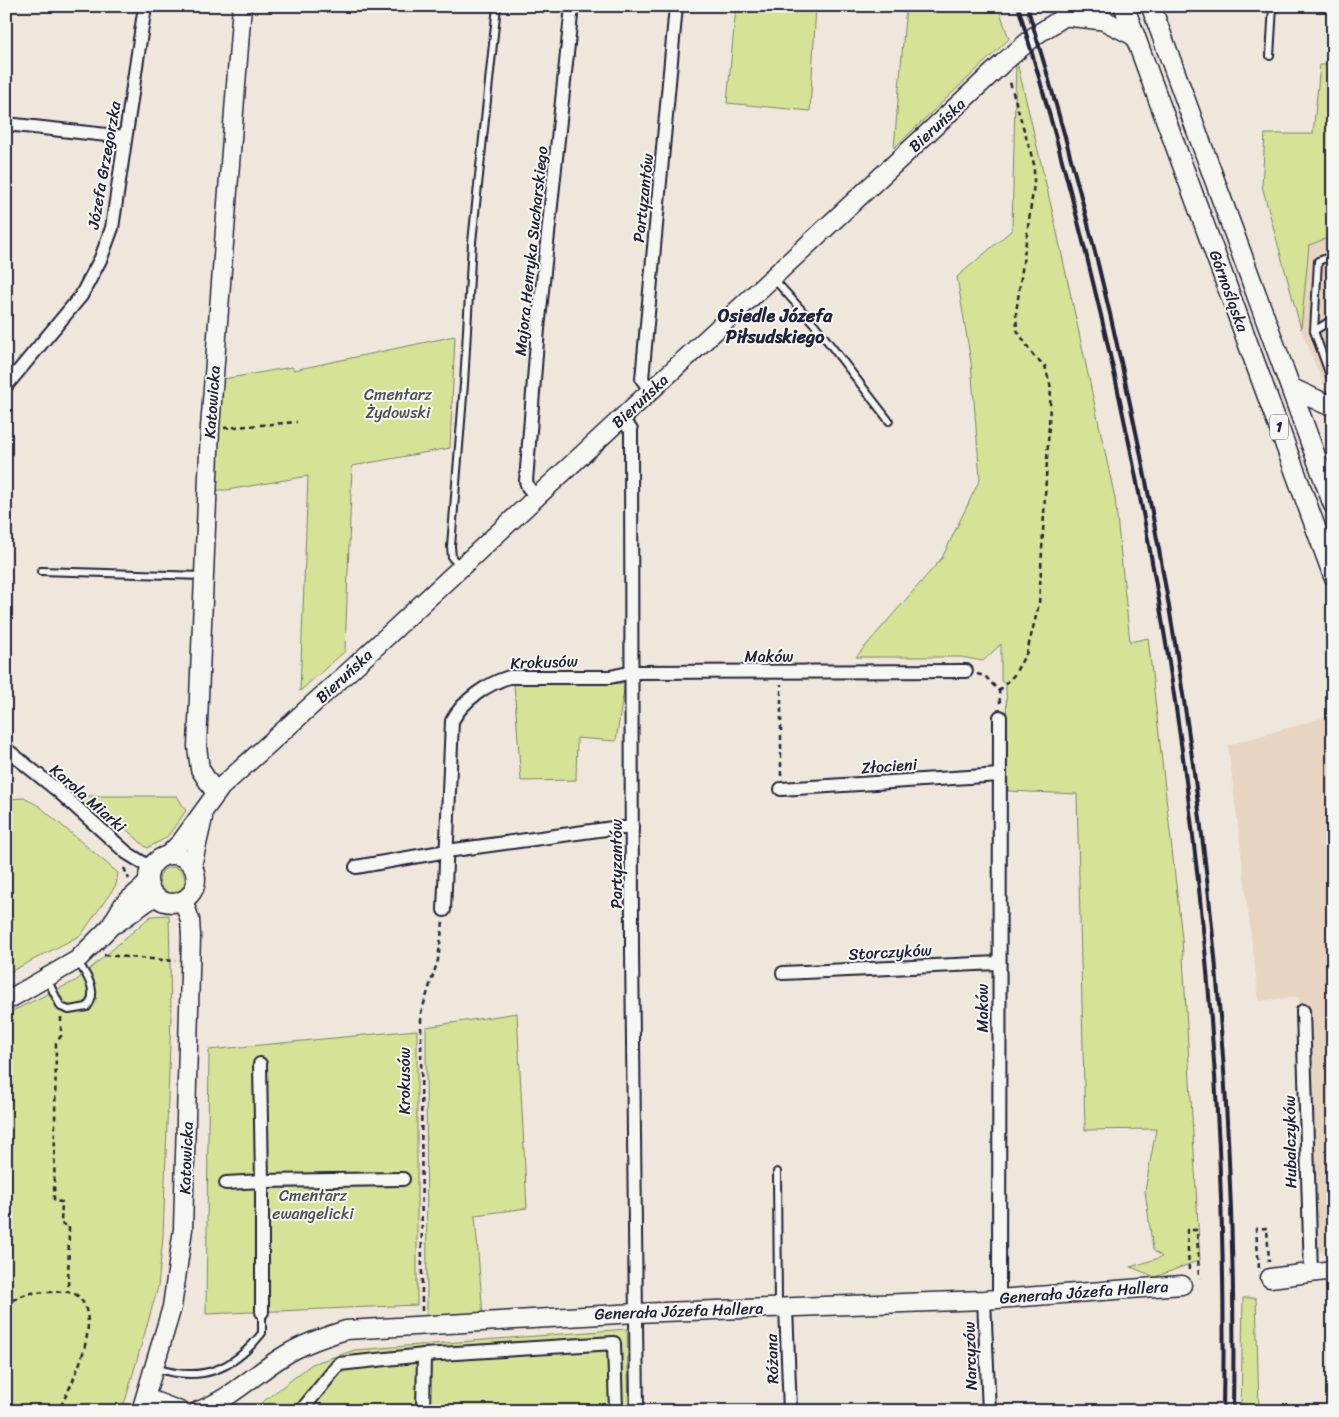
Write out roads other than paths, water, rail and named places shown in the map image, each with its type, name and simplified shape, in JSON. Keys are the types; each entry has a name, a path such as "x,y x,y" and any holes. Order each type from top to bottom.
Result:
{"main road":[{"name":"Górnośląska","path":"1124,6 1333,575"},
{"name":"Górnośląska","path":"1150,6 1333,504"},
{"path":"1074,11 1103,20 1134,36"},
{"path":"1291,388 1326,404 1333,403"}],"street":[{"name":"Józefa Grzegorzka","path":"6,386 81,296 101,258 112,228 145,6"},
{"name":"Katowicka","path":"212,799 197,754 203,576 210,428 242,6"},
{"name":"Majora Henryka Sucharskiego","path":"536,497 526,481 538,329 572,6"},
{"name":"Partyzantów","path":"651,391 642,379 676,6"},
{"name":"Bieruńska","path":"168,855 212,799 536,497 1004,62 1036,35 1074,11"},
{"path":"6,124 125,137"},
{"name":"Partyzantów","path":"621,419 631,430 637,1411"},
{"name":"Maków","path":"633,672 966,671"},
{"name":"Krokusów","path":"444,910 450,734 452,721 457,711 486,687 510,677 610,677 633,672"},
{"name":"Maków","path":"992,1299 1000,717"},
{"name":"Karola Miarki","path":"6,749 57,790 127,853 152,882"},
{"name":"Złocieni","path":"781,789 1000,775"},
{"path":"152,882 169,903 183,900 194,889 196,881 192,866 196,843 212,799"},
{"path":"356,867 447,851 603,830 632,828"},
{"path":"6,1001 77,960 110,927 123,905 152,882 155,862 168,855 177,856 192,866"},
{"name":"Katowicka","path":"144,1404 156,1368 172,1307 183,1229 191,944 190,920 183,900"},
{"name":"Storczyków","path":"783,973 998,963"},
{"name":"Hubalczyków","path":"1303,1011 1311,1273"},
{"path":"260,1064 262,1312"},
{"path":"226,1182 403,1179"},
{"path":"1265,1276 1333,1270"},
{"name":"Generała Józefa Hallera","path":"208,1409 284,1355 312,1341 346,1330 636,1313 992,1299 1185,1280"},
{"name":"Narcyzów","path":"989,1411 992,1299"},
{"name":"Różana","path":"782,1307 790,1411"},
{"path":"301,1411 339,1364 424,1354 614,1343 616,1411"},
{"path":"423,1411 424,1354"},
{"path":"144,1404 180,1411"}],"lane":[{"path":"462,567 452,558 451,546 464,384 472,242 496,6"},
{"path":"1270,56 1273,6"},
{"path":"1333,256 1318,261 1314,331 1333,384"},
{"path":"773,278 815,325 889,421"},
{"path":"1314,331 1333,320"},
{"path":"41,571 203,576"},
{"path":"47,979 61,1007 79,1010 87,1007 92,1001 92,987 77,960"},
{"path":"777,1172 782,1307"},
{"path":"156,1368 192,1375 207,1374 223,1367 238,1358 262,1333 262,1312"}],"railway":[{"path":"1018,6 1066,177 1109,350 1145,525 1175,701 1198,878 1214,1055 1222,1233 1223,1411"},
{"path":"1027,6 1075,176 1118,349 1154,524 1184,701 1207,879 1223,1057 1232,1235 1233,1411"}],"district":[{"name":"Osiedle Józefa Piłsudskiego","path":"775,326"}],"park label":[{"name":"Cmentarz Żydowski","path":"398,403"},
{"name":"Cmentarz ewangelicki","path":"313,1204"}]}
